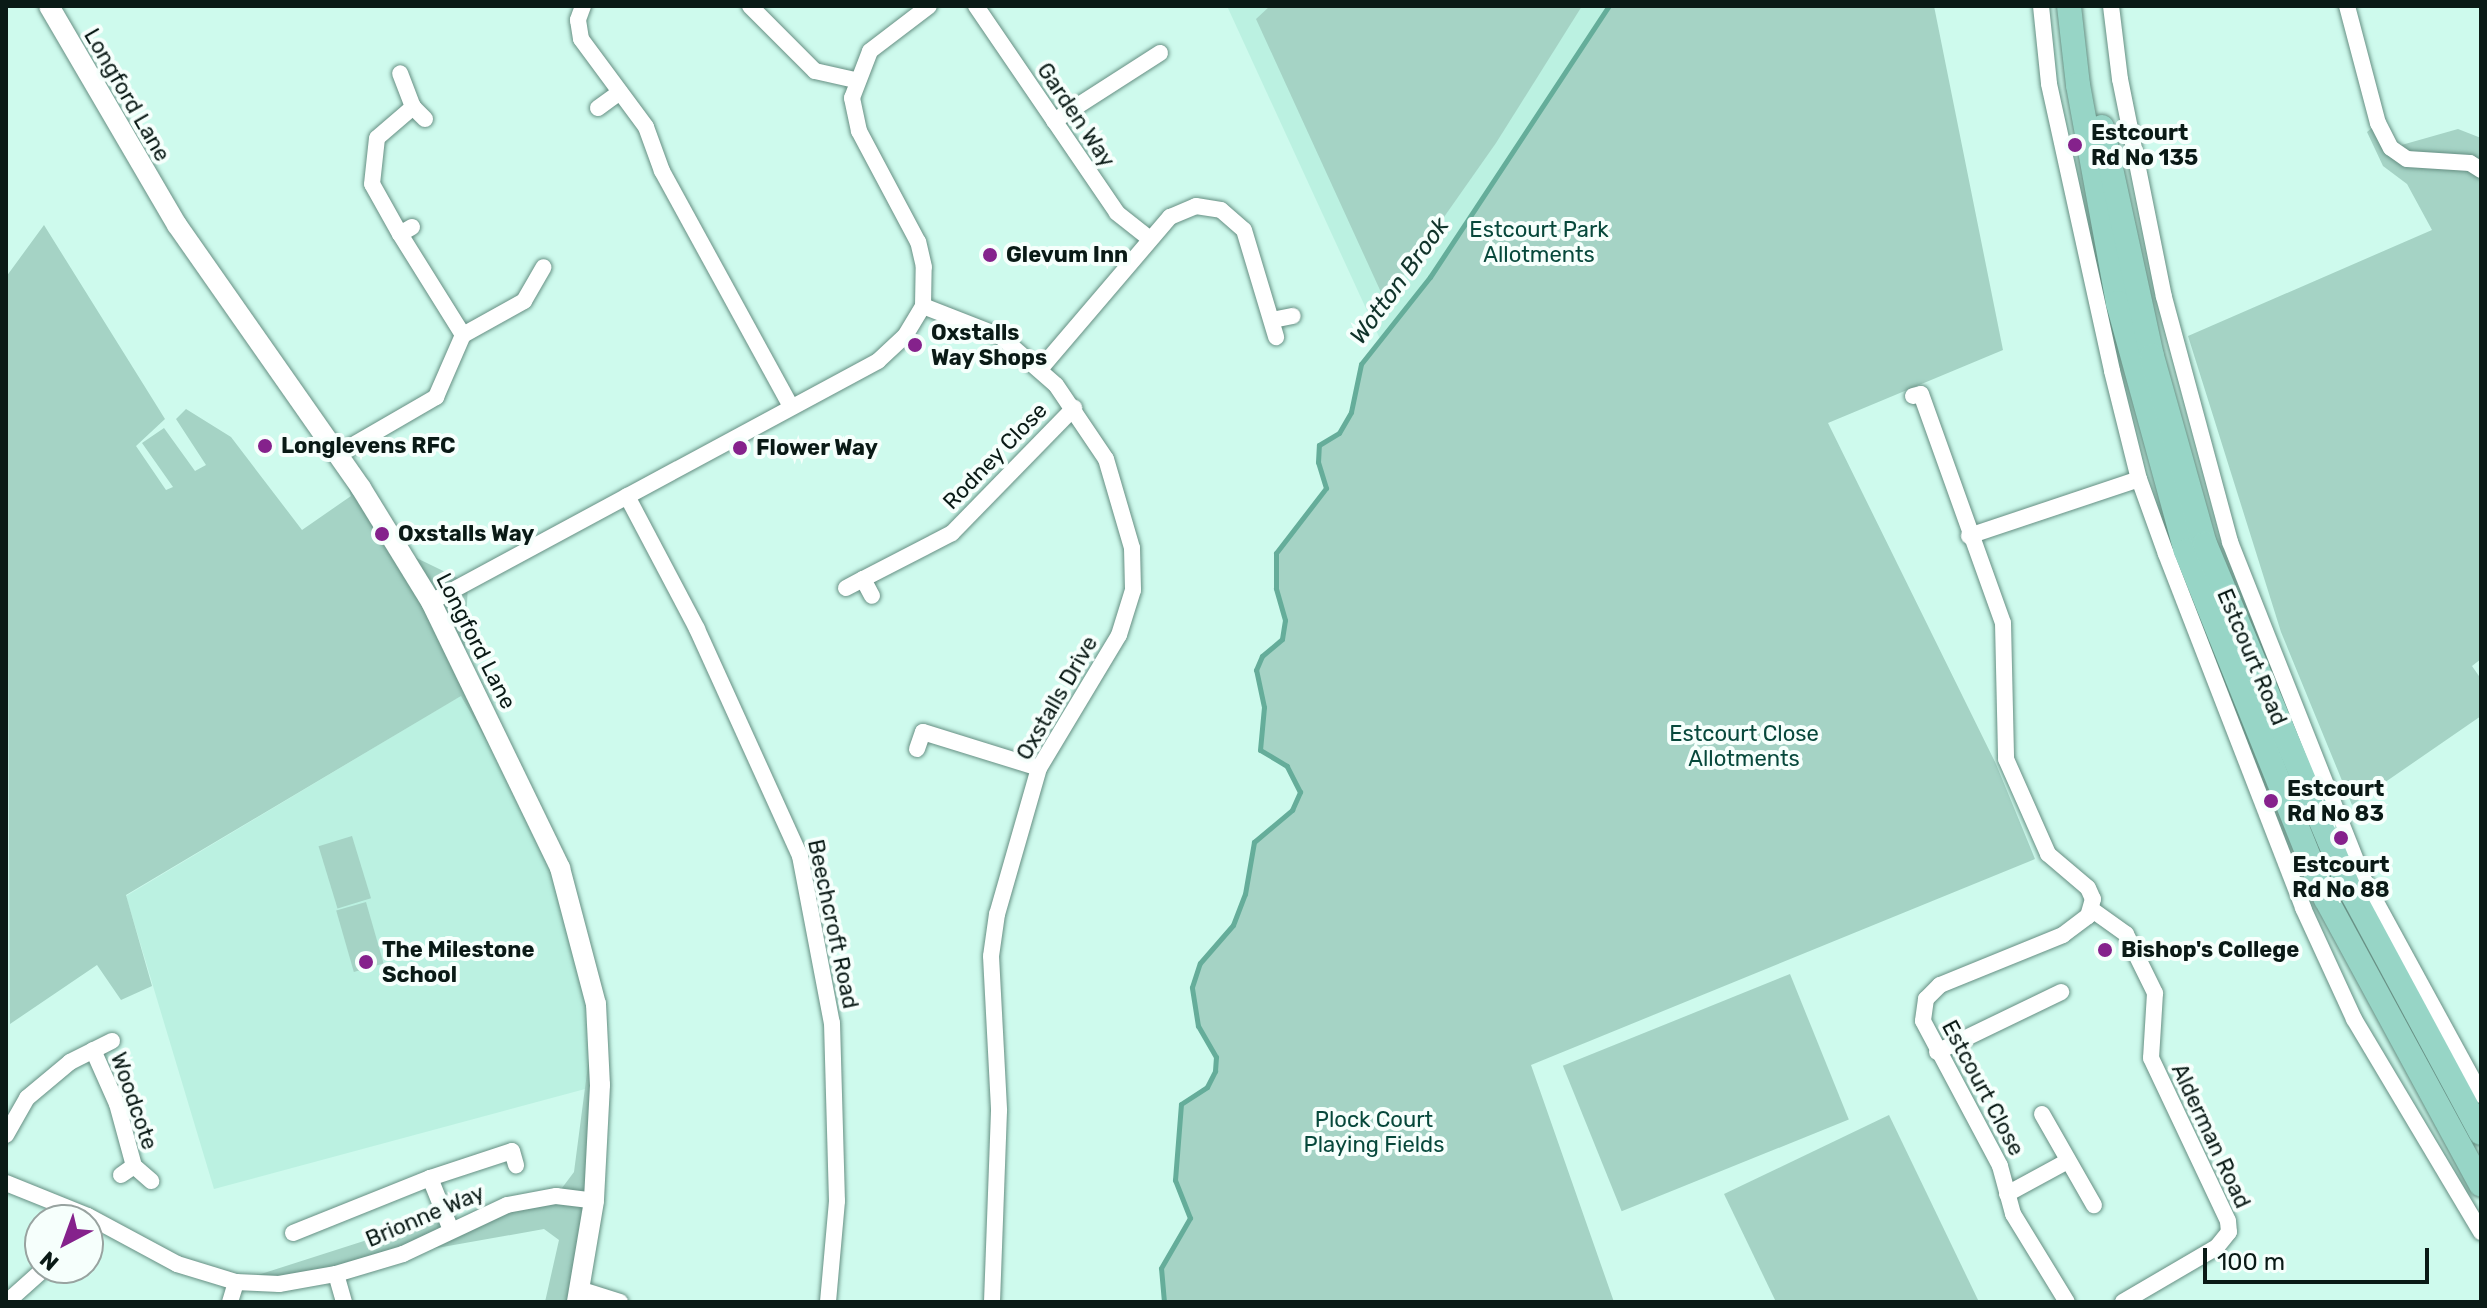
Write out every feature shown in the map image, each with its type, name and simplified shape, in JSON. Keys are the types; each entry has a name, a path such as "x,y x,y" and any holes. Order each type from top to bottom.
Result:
{"main road":[{"name":"Estcourt Road","path":"2069,6 2123,367 2176,553 2326,899 2481,1185"},
{"name":"Estcourt Road","path":"2085,6 2093,85 2139,300 2205,544 2349,888 2413,996 2481,1133"}],"street":[{"name":"Longford Lane","path":"49,6 177,225 336,455 431,602 527,792 582,938 596,1004 600,1071 594,1201 578,1296 620,1302"},
{"path":"583,6 578,20 581,39 646,127 662,171 791,407"},
{"path":"750,6 815,71 855,80"},
{"path":"431,602 878,361 905,336 923,306 924,267 918,242 859,131 852,98 855,80 870,51 929,6"},
{"name":"Garden Way","path":"976,6 1117,213 1150,239"},
{"name":"Estcourt Road","path":"2041,6 2049,84 2123,367 2139,479 2176,553 2303,908 2354,1019 2481,1232"},
{"name":"Estcourt Road","path":"2111,6 2120,79 2164,297 2230,542 2413,996 2481,1095"},
{"path":"2347,6 2378,123 2391,148 2407,159 2461,162 2481,170"},
{"path":"1054,121 1160,53"},
{"path":"400,73 419,113 372,135 372,184 406,231 463,335"},
{"path":"598,108 620,92"},
{"path":"1041,368 1170,217 1196,206 1235,218 1244,230 1276,337"},
{"path":"336,455 436,397 463,335 524,301 544,267"},
{"path":"2139,300 2164,297"},
{"name":"Oxstalls Drive","path":"923,306 1000,336 1041,368 1074,408 1106,459 1123,505 1133,590 1119,635 1039,768 997,914 991,956 999,1111 992,1302"},
{"path":"1272,320 1293,316"},
{"path":"1920,394 2003,623 2006,759 2048,854 2088,888 2091,909"},
{"name":"Rodney Close","path":"846,588 952,533 1074,408"},
{"path":"1969,536 2139,479"},
{"name":"Beechcroft Road","path":"627,496 697,629 800,856 832,1023 837,1201 828,1302"},
{"path":"863,579 872,596"},
{"path":"917,749 923,732 1039,768"},
{"name":"Estcourt Close","path":"2067,1302 2013,1214 2000,1166 1923,1021 1926,999 1932,991 2063,935 2091,909"},
{"name":"Alderman Road","path":"2091,909 2126,934 2155,993 2151,1058 2228,1221 2229,1232 2217,1247 2123,1302"},
{"path":"1937,1052 2061,992"},
{"path":"6,1135 27,1098 70,1062 112,1041"},
{"name":"Woodcote","path":"93,1050 117,1104 127,1171 151,1181"},
{"path":"2042,1114 2066,1162 2094,1205"},
{"path":"293,1233 430,1178 512,1150"},
{"path":"2007,1194 2066,1162"},
{"path":"430,1178 451,1230"},
{"name":"Brionne Way","path":"6,1183 55,1204"},
{"name":"Brionne Way","path":"104,1227 177,1264 236,1282 279,1284 336,1274 403,1254 507,1205 556,1196 594,1201"},
{"path":"336,1274 344,1302"},
{"path":"230,1302 236,1282"},
{"path":"7,1302 27,1284"}],"shaded area":[{"path":"1227,6 1609,6 1430,277 1380,339"},
{"name":"The Milestone School","path":"462,695 560,868 582,938 600,1085 214,1189 126,896"}],"green space":[{"path":"1270,6 1582,6 1496,143 1385,301 1256,19"},
{"path":"1609,6 1934,6 2003,350 1828,423 1996,764 2035,859 1531,1065 1614,1302 1164,1302 1161,1268 1190,1218 1175,1180 1181,1104 1207,1087 1215,1070 1216,1057 1198,1026 1192,987 1200,963 1233,924 1245,894 1254,842 1292,810 1300,792 1287,766 1260,750 1264,707 1256,670 1262,656 1282,639 1285,620 1276,588 1276,553 1326,489 1318,462 1319,445 1339,433 1350,413 1361,364 1430,277"},
{"path":"2378,123 2391,148 2458,129 2481,138 2481,659 2472,666 2481,679 2481,716 2352,805 2281,632 2188,336 2432,230 2407,184 2383,166 2367,132"},
{"path":"44,225 165,419 136,446 166,490 173,487 142,443 164,428 195,471 206,465 176,419 186,409 231,437 302,530 351,496 336,455 398,549 468,583 464,667 560,868 461,696 126,895 152,986 121,1000 97,965 10,1024 6,277"},
{"path":"352,836 371,898 338,908 319,846"},
{"path":"366,902 384,964 354,972 336,911"},
{"path":"1790,974 1849,1120 1622,1211 1563,1066"},
{"path":"596,1004 579,1289 620,1302 545,1302 559,1240 544,1229 403,1254 336,1274 236,1282 445,1215 451,1230 556,1196 574,1172"},
{"path":"1889,1115 1979,1302 1776,1302 1724,1194"}],"waterway":[{"name":"Wotton Brook","path":"1164,1302 1161,1268 1190,1218 1175,1180 1181,1104 1207,1087 1215,1071 1216,1057 1198,1026 1192,987 1200,963 1233,925 1245,894 1254,842 1292,810 1300,792 1287,766 1260,750 1264,707 1256,670 1262,656 1282,639 1285,620 1276,588 1276,553 1326,488 1318,462 1319,445 1339,433 1351,412 1361,364 1430,277 1609,6"}],"place":[{"name":"Estcourt Rd No 135","path":"2075,145"},
{"name":"Glevum Inn","path":"990,255"},
{"name":"Oxstalls Way Shops","path":"915,345"},
{"name":"Longlevens RFC","path":"265,446"},
{"name":"Flower Way","path":"740,448"},
{"name":"Oxstalls Way","path":"382,534"},
{"name":"Estcourt Rd No 83","path":"2271,801"},
{"name":"Estcourt Rd No 88","path":"2341,838"},
{"name":"Bishop's College","path":"2105,950"},
{"name":"The Milestone School","path":"366,962"}],"park label":[{"name":"Estcourt Park Allotments","path":"1539,242"},
{"name":"Estcourt Close Allotments","path":"1744,746"},
{"name":"Plock Court Playing Fields","path":"1374,1132"}]}
